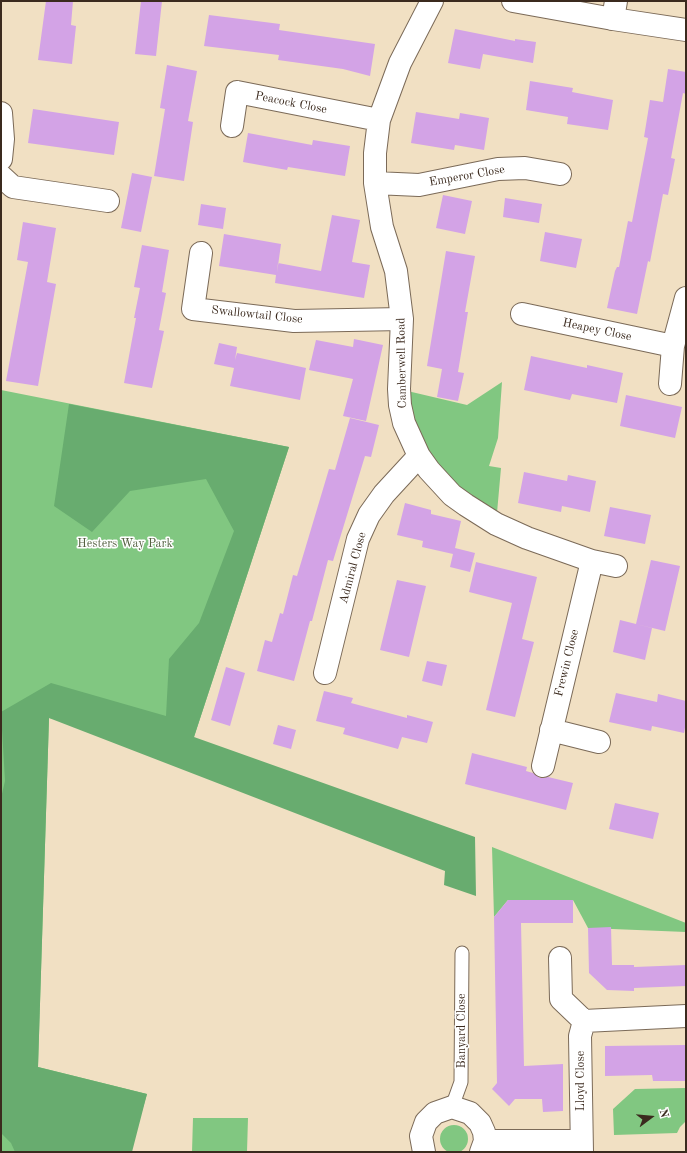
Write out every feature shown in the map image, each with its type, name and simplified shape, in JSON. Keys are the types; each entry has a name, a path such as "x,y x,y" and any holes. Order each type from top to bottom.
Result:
{"street":[{"name":"Camberwell Road","path":"432,1 400,63 379,120 375,153 375,183 382,227 396,272 402,319 400,405 404,423 419,456 432,474 452,495 484,516 527,538 592,561 616,566"},
{"path":"513,1 615,10 686,30"},
{"name":"Peacock Close","path":"232,126 237,92 379,120"},
{"path":"1,113 3,139 1,158"},
{"name":"Emperor Close","path":"375,183 419,185 498,169 525,168 560,174"},
{"path":"1,176 13,187 108,201"},
{"name":"Swallowtail Close","path":"201,253 193,308 294,321 402,319"},
{"path":"670,384 673,346 686,298"},
{"name":"Heapey Close","path":"522,314 673,346"},
{"name":"Admiral Close","path":"325,673 358,540 369,515 384,494 419,456"},
{"name":"Frewin Close","path":"543,766 592,561"},
{"path":"551,730 599,742"},
{"path":"560,958 561,999 584,1021 686,1016"},
{"name":"Lloyd Close","path":"483,1147 581,1146 580,1036 584,1021"},
{"path":"424,1152 421,1136 426,1122 435,1113 452,1107 461,1109 476,1117 484,1132 483,1147"}],"lane":[{"name":"Banyard Close","path":"452,1107 461,1082 462,953"}],"green space":[{"path":"502,382 498,438 489,466 501,468 496,524 440,483 399,389 467,405"},
{"name":"Hesters Way Park","path":"1,390 289,447 194,737 49,718 38,1067 147,1094 130,1152 1,1152"},
{"path":"69,404 289,447 194,737 475,837 476,896 444,885 445,871 49,718 38,1067 147,1094 132,1152 15,1152 11,1143 1,1133 1,798 5,781 1,712 51,683 166,716 169,659 199,623 234,531 206,479 130,491 92,532 54,506"},
{"path":"492,847 686,923 686,932 588,928 573,900 508,900 494,917"},
{"path":"686,1088 686,1121 677,1133 614,1135 613,1109 635,1089"},
{"path":"193,1118 248,1118 247,1152 192,1152"},
{"path":"454,1125 464,1129 468,1139 464,1149 454,1153 444,1149 440,1139 444,1129"}],"building":[{"path":"46,1 73,1 71,25 76,26 72,64 38,60"},
{"path":"141,1 162,1 156,56 135,54"},
{"path":"209,15 280,24 279,30 375,44 370,76 343,69 278,60 279,55 204,46"},
{"path":"455,29 515,41 515,39 536,42 533,63 483,54 480,69 448,63"},
{"path":"167,65 197,71 188,121 193,122 184,181 154,176 165,109 160,108"},
{"path":"668,69 686,72 686,94 683,93 671,158 675,159 668,195 663,194 650,262 648,261 637,314 607,308 615,271 617,267 619,267 628,221 632,222 648,138 644,137 650,100 663,102"},
{"path":"530,81 573,88 572,92 613,100 608,130 567,124 568,117 526,110"},
{"path":"33,109 119,122 114,155 28,143"},
{"path":"416,112 459,119 460,113 489,118 484,150 455,145 454,150 411,143"},
{"path":"248,133 312,145 313,140 350,146 345,176 288,167 287,170 243,162"},
{"path":"132,173 152,177 141,232 121,228"},
{"path":"443,195 472,201 465,234 436,228"},
{"path":"505,198 542,204 539,223 503,217"},
{"path":"201,204 226,208 223,229 198,225"},
{"path":"332,215 360,220 352,262 370,265 364,298 275,283 276,275 219,266 224,234 281,244 278,263 321,271"},
{"path":"23,222 56,228 47,282 56,284 38,386 6,381 28,262 17,260"},
{"path":"545,232 582,239 576,268 540,261"},
{"path":"142,245 169,250 162,292 166,293 159,330 164,331 152,388 124,383 140,288 134,287"},
{"path":"446,251 475,256 465,312 468,312 458,372 464,373 458,401 437,397 442,369 427,366"},
{"path":"354,339 383,345 366,421 343,416 353,379 309,370 316,340 353,347"},
{"path":"219,343 237,347 235,360 237,353 306,368 300,400 230,386 234,368 214,364"},
{"path":"531,356 587,368 587,365 623,373 617,403 572,394 570,400 524,390"},
{"path":"626,395 682,407 675,438 620,426"},
{"path":"350,418 379,425 371,457 365,456 333,561 328,560 294,681 257,671 265,640 272,642 280,613 283,614 293,575 297,576 329,469 335,470"},
{"path":"524,472 567,481 568,475 596,481 590,512 562,506 561,512 518,503"},
{"path":"405,503 431,510 431,514 461,521 455,548 475,553 470,572 450,567 453,554 422,547 423,541 397,535"},
{"path":"610,507 651,515 645,544 604,536"},
{"path":"651,560 680,566 665,631 636,624"},
{"path":"476,562 537,577 522,639 534,642 515,717 486,710 512,603 469,592"},
{"path":"397,580 426,586 409,657 380,650"},
{"path":"620,620 652,628 645,660 613,652"},
{"path":"427,661 447,665 442,686 422,681"},
{"path":"226,667 245,673 230,726 211,720"},
{"path":"324,691 353,698 351,703 407,718 407,715 433,722 427,743 402,737 398,749 343,734 345,728 316,721"},
{"path":"616,693 657,702 658,694 686,701 686,722 684,733 652,726 651,731 609,722"},
{"path":"278,725 296,730 291,749 273,744"},
{"path":"472,753 527,767 526,771 533,773 540,778 548,777 573,783 566,810 465,784"},
{"path":"615,803 659,813 653,839 609,829"},
{"path":"508,900 573,900 573,923 521,923 524,1066 563,1064 563,1111 543,1112 542,1099 515,1099 509,1106 492,1089 497,1083 494,917"},
{"path":"611,927 612,965 634,965 634,967 686,965 686,986 634,988 634,991 607,990 589,973 588,928"},
{"path":"686,1045 686,1081 653,1081 652,1075 605,1076 605,1046"}]}
